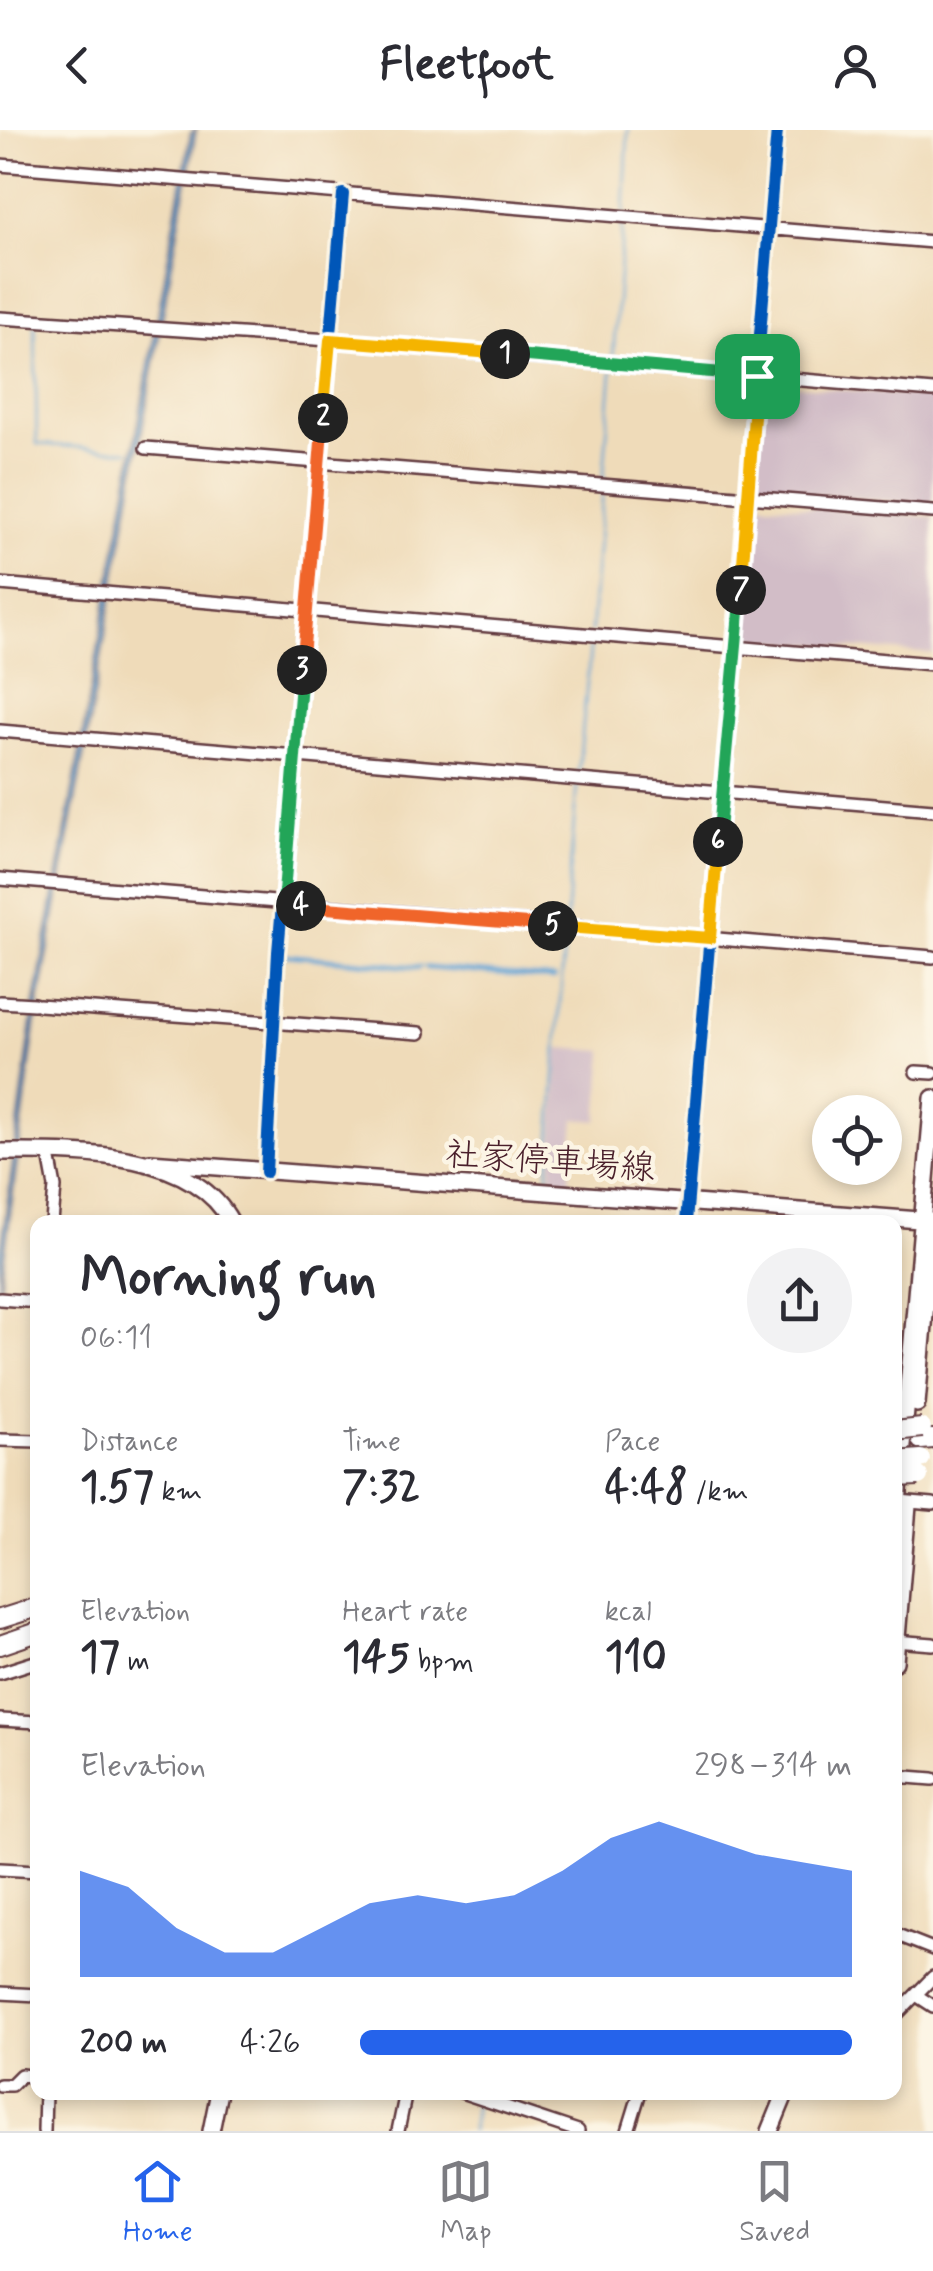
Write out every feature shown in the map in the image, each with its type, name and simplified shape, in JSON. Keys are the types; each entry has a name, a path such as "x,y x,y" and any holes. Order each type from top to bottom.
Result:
{"highway":[{"path":"902,1431 927,1433"},
{"path":"902,1440 927,1433"},
{"path":"902,1463 926,1471"},
{"path":"0,1619 30,1610"},
{"path":"0,1645 30,1635"}],"main road":[{"path":"902,1496 927,1371 933,1098"},
{"name":"社家停車場線","path":"10,1153 853,1215"},
{"path":"150,1162 206,1192 226,1215"},
{"path":"206,1192 202,1177 212,1167"},
{"path":"227,1215 220,1187 234,1169"},
{"name":"社家停車場線","path":"902,1219 929,1221"},
{"path":"902,1405 929,1221"},
{"path":"211,2131 217,2100"},
{"path":"770,2131 783,2100"},
{"path":"782,2131 794,2100"}],"street":[{"path":"687,1215 737,647 777,130"},
{"path":"0,165 933,242"},
{"path":"266,1172 306,611 343,194"},
{"path":"0,318 330,340 933,391"},
{"path":"146,448 933,512"},
{"path":"0,584 933,664"},
{"path":"0,730 933,810"},
{"path":"0,879 933,956"},
{"path":"0,1002 419,1033"},
{"path":"916,1072 933,1073"},
{"path":"49,1155 56,1187 53,1215"},
{"path":"0,1299 30,1301"},
{"path":"0,1440 30,1440"},
{"path":"902,1501 933,1504"},
{"path":"902,1641 933,1644"},
{"path":"0,1673 30,1664"},
{"path":"0,1720 30,1722"},
{"path":"902,1777 933,1780"},
{"path":"0,1869 30,1871"},
{"path":"902,1937 933,1949"},
{"path":"902,2009 933,1977"},
{"path":"0,1992 30,1994"},
{"path":"916,1995 933,2006"},
{"path":"0,2085 11,2085 21,2075 30,2076"},
{"path":"44,2131 45,2100"},
{"path":"398,2131 404,2100"},
{"path":"484,2100 550,2125 578,2131"},
{"path":"628,2131 638,2100"}],"shaded area":[{"path":"762,383 933,397 933,505 754,490"},
{"path":"757,503 933,517 933,654 744,639 752,506"},
{"path":"559,1048 604,1051 598,1121 575,1119 569,1186 551,1185"}],"water":[{"path":"196,130 36,1020 0,1289 0,1257 34,1007 181,186 191,133"}],"waterway":[{"path":"624,213 628,130"},
{"path":"613,358 623,221"},
{"path":"35,325 37,444 129,451"},
{"path":"603,483 612,371"},
{"path":"591,632 603,491"},
{"path":"578,777 591,640"},
{"path":"566,921 577,784"},
{"path":"548,1182 565,929"},
{"path":"285,954 556,978"},
{"path":"287,956 420,969"},
{"path":"426,969 554,980"},
{"path":"471,2131 475,2103"}],"cycle path":[{"path":"687,1215 777,130"},
{"path":"266,1172 278,952 343,194"}],"route":[{"path":"330,340 757,376 710,938 283,905 330,340"}]}
